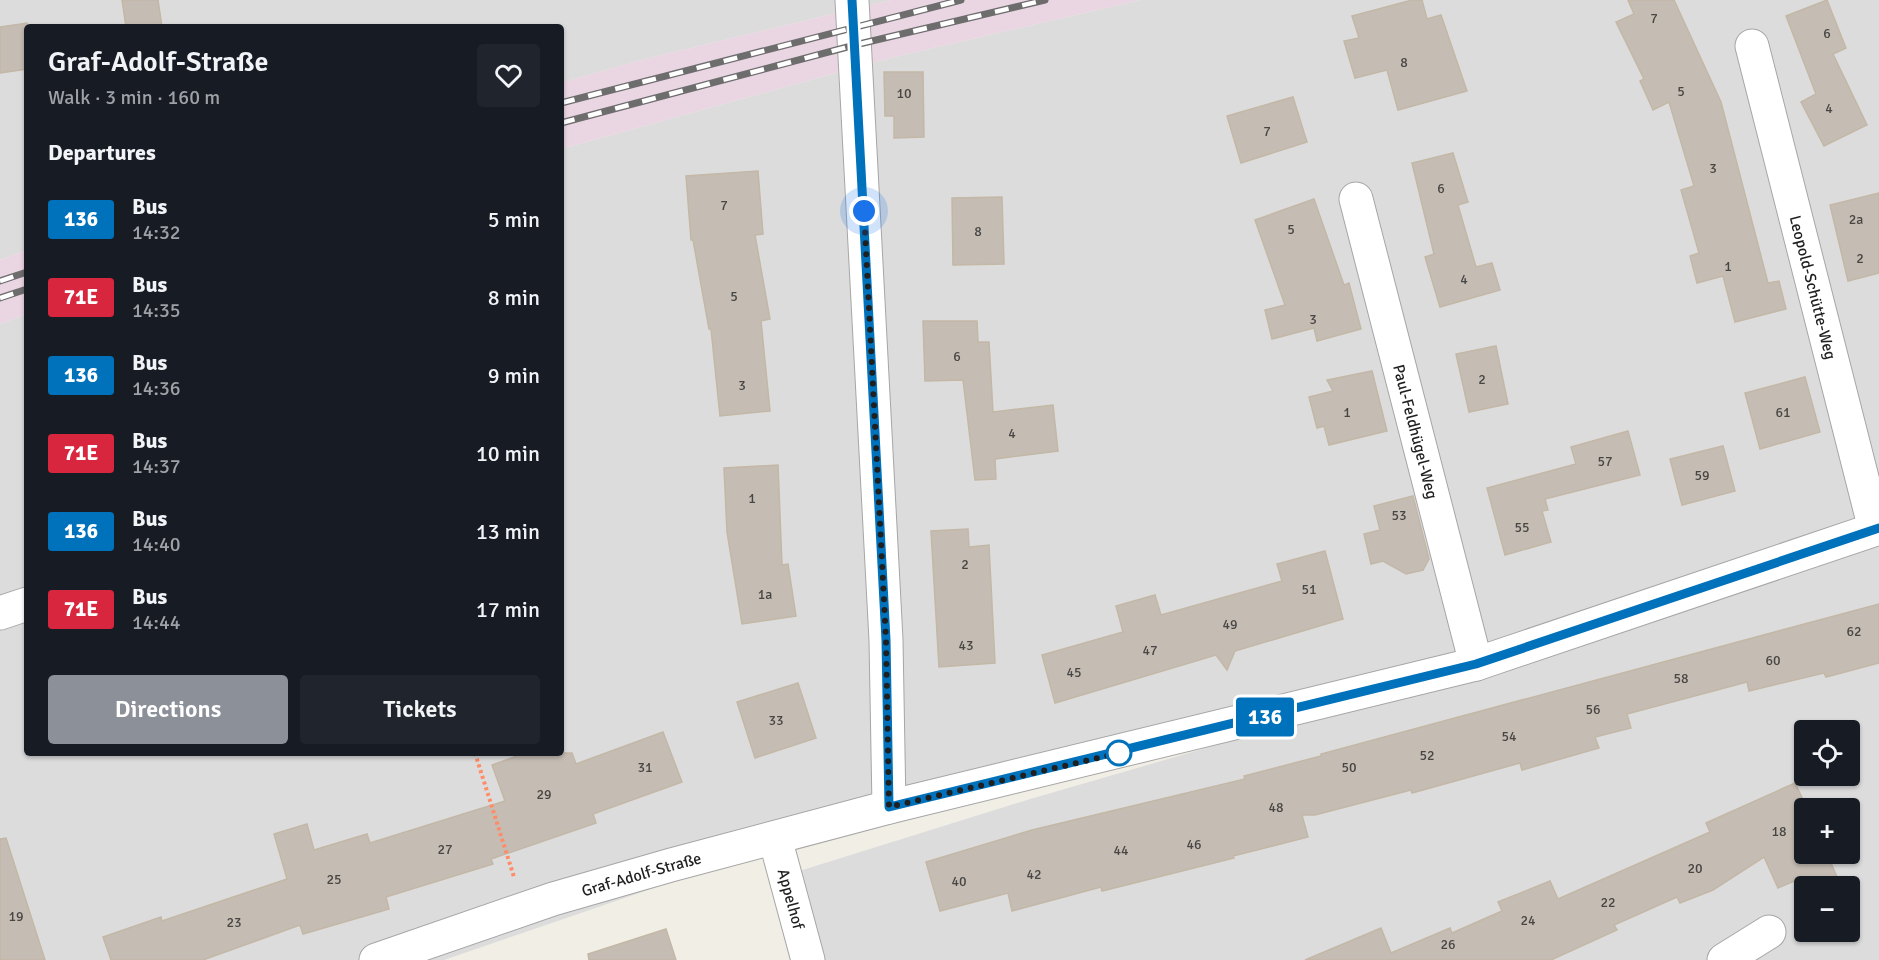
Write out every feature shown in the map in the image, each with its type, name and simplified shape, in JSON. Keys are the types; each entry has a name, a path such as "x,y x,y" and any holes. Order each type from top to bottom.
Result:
{"street":[{"path":"852,0 886,640 889,807"},
{"name":"Leopold-Schütte-Weg","path":"1752,46 1877,528"},
{"name":"Paul-Feldhügel-Weg","path":"1356,199 1476,664"},
{"name":"Graf-Adolf-Straße","path":"376,960 525,909 671,865 889,807 1476,664 1877,528"},
{"path":"0,613 24,605"},
{"name":"Appelhof","path":"775,838 808,960"},
{"path":"1724,960 1769,932"}],"path":[{"path":"476,756 525,909"}],"shaded area":[{"path":"0,0 891,0 645,59 564,82 564,24 24,24 24,251 0,260"},
{"path":"891,0 1140,0 890,58 564,148 564,82 645,59"},
{"path":"1140,0 1879,0 1879,521 1467,659 747,856 444,960 0,960 0,324 24,315 24,756 564,756 564,148 890,58"},
{"path":"24,251 24,315 0,324 0,260"},
{"path":"1879,533 1879,960 825,960 793,873 1027,800 1478,669"}],"building":[{"path":"122,0 158,0 162,24 126,24"},
{"path":"1412,0 1422,0 1427,19 1441,15 1467,91 1398,110 1387,70 1355,78 1344,41 1359,38 1352,16"},
{"path":"1628,0 1674,0 1721,102 1768,283 1779,281 1786,309 1735,322 1723,276 1697,283 1690,256 1699,253 1681,190 1694,186 1669,102 1653,110 1640,81 1644,79 1616,22 1634,14"},
{"path":"1827,0 1846,48 1833,54 1867,125 1824,146 1801,102 1816,94 1786,16"},
{"path":"27,23 24,24 24,69 0,73 0,27"},
{"path":"884,72 923,72 924,137 894,138 894,116 885,116"},
{"path":"1293,97 1307,142 1241,163 1227,116"},
{"path":"1453,153 1468,202 1458,205 1476,267 1492,263 1500,290 1440,307 1425,257 1434,254 1412,163"},
{"path":"758,171 763,234 755,235 770,319 761,321 770,411 720,416 711,329 709,329 693,240 691,240 686,176"},
{"path":"1879,193 1879,273 1848,281 1830,205"},
{"path":"1002,197 1004,264 953,265 952,198"},
{"path":"1314,199 1344,285 1349,283 1361,329 1317,341 1314,328 1272,339 1265,310 1285,305 1255,220"},
{"path":"923,321 977,321 978,342 989,342 993,412 1053,405 1058,451 995,459 996,479 975,480 963,380 925,381"},
{"path":"1496,346 1508,404 1469,412 1456,354"},
{"path":"1372,371 1387,431 1329,445 1324,426 1317,428 1309,397 1333,391 1327,380"},
{"path":"1805,377 1820,432 1760,449 1745,393"},
{"path":"1628,431 1640,475 1545,499 1548,510 1542,511 1551,542 1505,555 1487,488 1576,464 1571,447"},
{"path":"1723,446 1735,491 1682,505 1670,459"},
{"path":"778,465 782,565 788,564 796,616 742,624 727,532 724,468"},
{"path":"1413,496 1429,559 1423,570 1406,574 1383,561 1371,564 1364,534 1380,530 1374,506"},
{"path":"968,529 969,547 989,545 995,663 939,667 931,531"},
{"path":"1325,551 1343,619 1235,651 1227,670 1216,655 1055,703 1042,655 1123,632 1116,606 1155,595 1161,615 1282,581 1277,564"},
{"path":"1879,604 1879,663 1826,677 1824,673 1749,691 1747,682 1627,714 1631,728 1595,737 1599,748 1522,770 1520,763 1412,793 1411,790 1315,815 1302,815 1308,837 1233,856 1234,858 1102,891 1101,887 1012,911 1008,893 940,911 926,862 1032,830 1245,779 1244,776 1321,756 1321,754"},
{"path":"798,683 816,738 755,758 737,702"},
{"path":"663,732 682,782 593,814 596,823 491,859 493,864 386,897 389,909 303,934 300,925 203,960 111,960 103,937 161,917 162,921 287,879 274,834 307,824 314,850 367,834 370,843 505,801 492,765 517,756 564,756 564,753 572,753 576,764"},
{"path":"1794,783 1802,798 1794,798 1794,864 1831,864 1837,876 1794,876 1794,881 1778,888 1764,857 1713,890 1680,903 1677,897 1614,925 1617,930 1551,960 1305,960 1381,928 1391,953 1450,928 1452,933 1502,911 1498,902 1550,881 1558,899 1710,832 1706,823"},
{"path":"6,838 45,960 0,960 0,839"},
{"path":"666,929 676,960 589,960 588,954"}],"railway":[{"path":"564,102 961,0"},
{"path":"564,122 855,45 1045,0"},
{"path":"0,281 24,273"},
{"path":"0,298 24,290"}],"bus line":[{"name":"136","path":"852,0 886,640 889,807 1119,753 1476,664 1879,528"}],"route":[{"path":"864,211 886,640 889,807 1119,753"}]}
